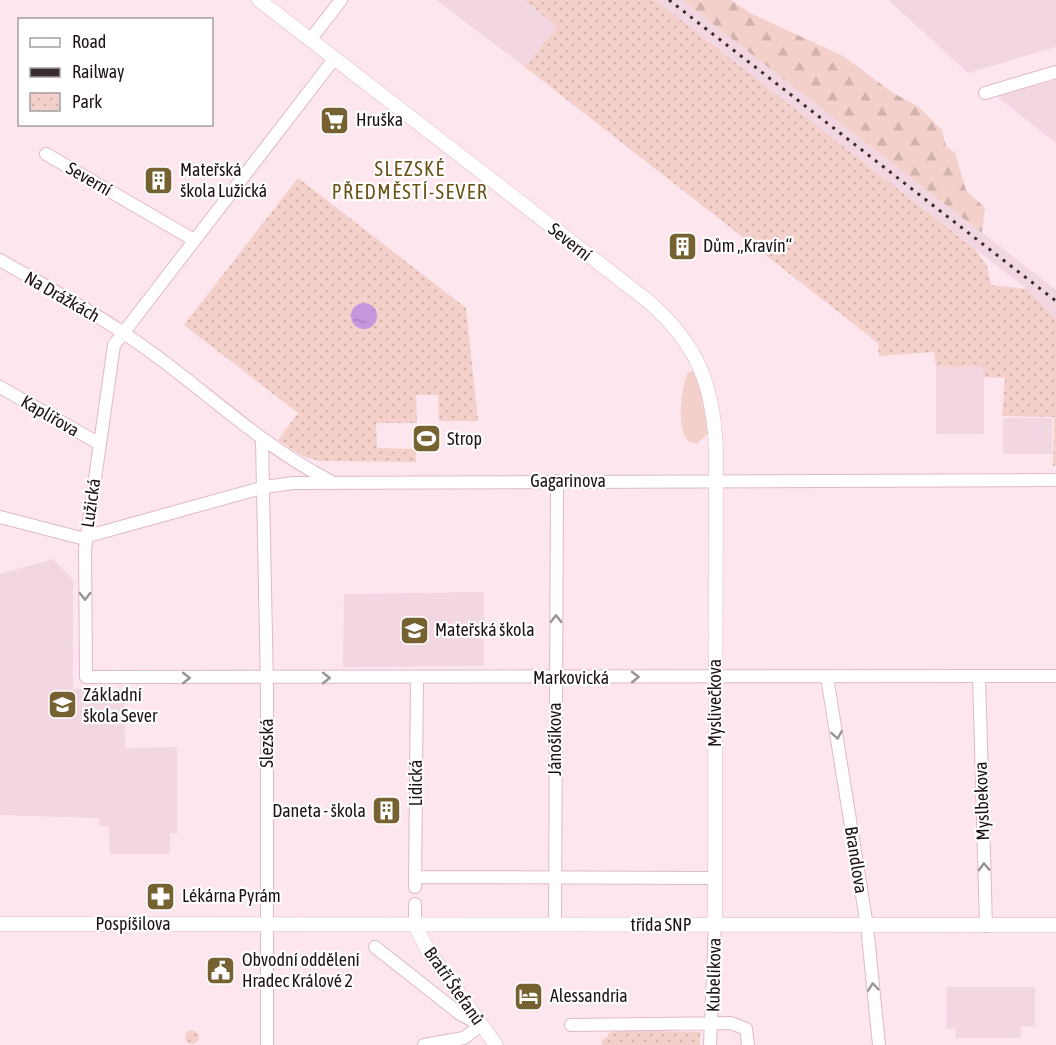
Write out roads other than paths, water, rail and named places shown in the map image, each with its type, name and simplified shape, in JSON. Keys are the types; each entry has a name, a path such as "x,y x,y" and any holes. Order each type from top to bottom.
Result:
{"street":[{"name":"Severní","path":"259,0 648,301 671,322 695,356 709,387 714,417 717,480"},
{"path":"310,40 341,0"},
{"path":"331,482 294,463 262,441 123,333 334,59"},
{"path":"985,93 1056,72"},
{"name":"Severní","path":"46,154 194,240"},
{"name":"Na Drážkách","path":"0,260 123,333"},
{"name":"Lužická","path":"86,677 86,537 114,345 123,333"},
{"name":"Kaplířova","path":"0,387 100,444"},
{"name":"Slezská","path":"262,441 265,487 267,678 267,1045"},
{"name":"Myslivečkova","path":"715,925 717,480"},
{"name":"Gagarinova","path":"86,537 265,487 331,482 1056,480"},
{"name":"Jánošíkova","path":"555,925 557,482"},
{"path":"0,517 71,537 86,537"},
{"name":"Myslbekova","path":"979,676 986,926"},
{"name":"Markovická","path":"86,677 1056,676"},
{"name":"Brandlova","path":"827,677 867,926 879,1045"},
{"name":"Lidická","path":"417,678 415,882 555,878"},
{"path":"555,878 715,878"},
{"path":"415,904 415,925"},
{"name":"Pospíšilova","path":"0,924 267,924"},
{"name":"třída SNP","path":"267,924 1056,925"},
{"name":"Bratří Štefanů","path":"415,925 427,949 496,1045"},
{"name":"Kubelíkova","path":"710,1045 713,1025 715,925"},
{"path":"375,947 460,1014 481,1025 464,1038 424,1045"},
{"name":"Kubelíkova","path":"713,1025 731,1023 746,1029 748,1045"},
{"path":"571,1025 713,1025"}],"water":[{"path":"364,303 373,307 377,316 373,325 364,329 355,325 351,316 355,307"}],"railway":[{"path":"669,0 1056,301"}],"place":[{"name":"Hruška","path":"335,120"},
{"name":"Mateřská škola Lužická","path":"159,180"},
{"name":"Dům „Kravín“","path":"682,246"},
{"name":"Strop","path":"426,439"},
{"name":"Mateřská škola","path":"414,630"},
{"name":"Základní škola Sever","path":"62,705"},
{"name":"Daneta - škola","path":"387,811"},
{"name":"Lékárna Pyrám","path":"161,896"},
{"name":"Obvodní oddělení Hradec Králové 2","path":"221,970"},
{"name":"Alessandria","path":"529,996"}],"district":[{"name":"SLEZSKÉ PŘEDMĚSTÍ-SEVER","path":"410,180"}]}
